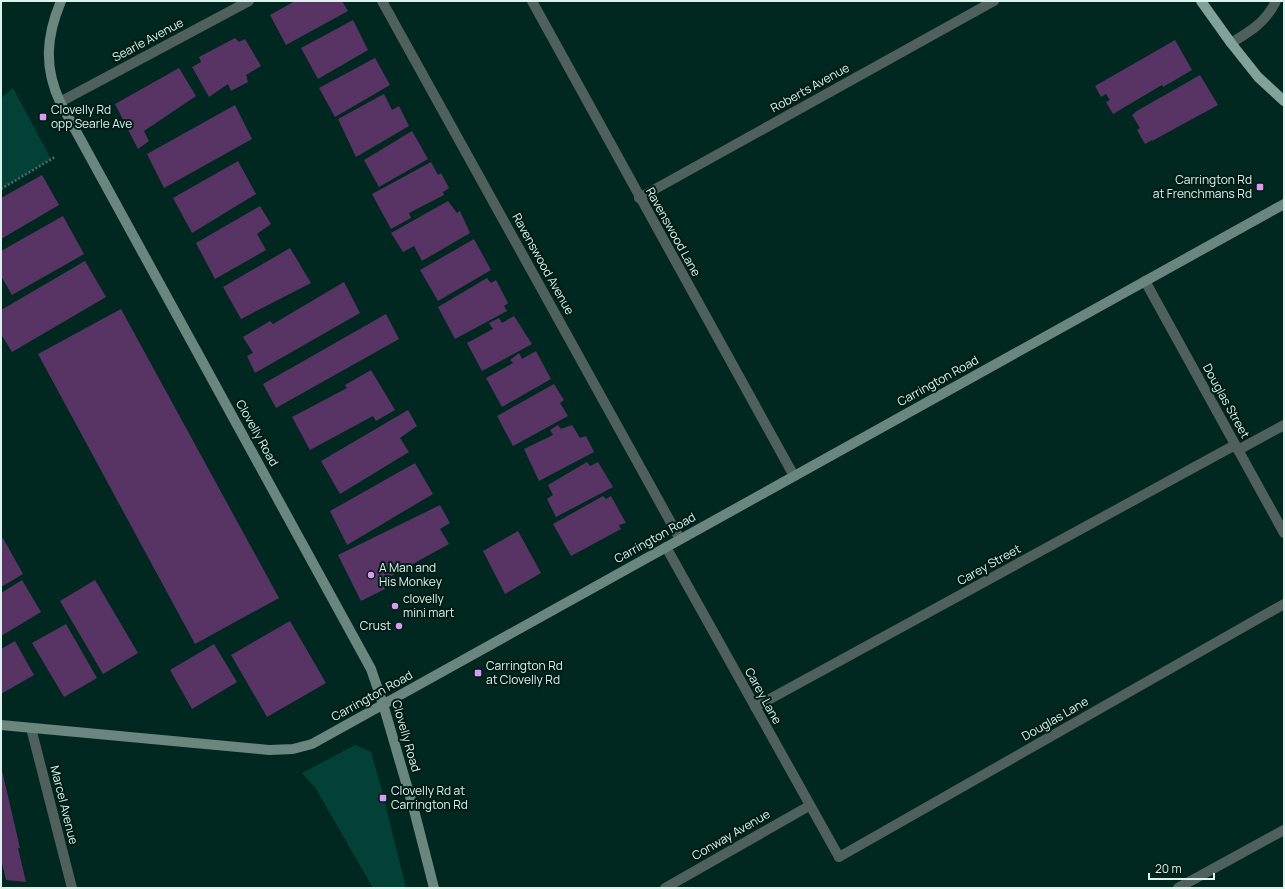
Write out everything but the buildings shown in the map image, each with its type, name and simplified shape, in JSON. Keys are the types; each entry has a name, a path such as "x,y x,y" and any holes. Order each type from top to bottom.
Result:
{"main road":[{"name":"Clovelly Road","path":"61,1 50,33 48,66 53,88 361,648 374,677 383,704 414,810 434,888"},
{"path":"1201,1 1258,77 1284,101"},
{"name":"Carrington Road","path":"1,725 269,750 293,749 312,744 1284,204"}],"street":[{"name":"Searle Avenue","path":"60,102 249,1"},
{"name":"Ravenswood Avenue","path":"382,1 680,539"},
{"name":"Ravenswood Lane","path":"532,1 639,198 794,476"},
{"name":"Roberts Avenue","path":"639,198 994,1"},
{"path":"1232,43 1259,24 1269,14 1277,1"},
{"name":"Douglas Street","path":"1145,281 1284,533"},
{"name":"Carey Street","path":"755,707 1237,447 1284,425"},
{"name":"Carey Lane","path":"666,547 809,806 839,857"},
{"name":"Douglas Lane","path":"839,857 1284,604"},
{"name":"Marcel Avenue","path":"31,728 72,888"},
{"name":"Conway Avenue","path":"665,888 809,806"},
{"path":"1178,888 1284,830"}],"path":[{"path":"1,189 55,156"}],"green space":[{"path":"13,88 51,159 1,189 1,98"},
{"path":"355,745 371,752 406,888 373,888 316,789 302,773"}],"place":[{"name":"Clovelly Rd opp Searle Ave","path":"43,117"},
{"name":"Carrington Rd at Frenchmans Rd","path":"1260,187"},
{"name":"A Man and His Monkey","path":"371,575"},
{"name":"clovelly mini mart","path":"395,606"},
{"name":"Crust","path":"399,626"},
{"name":"Carrington Rd at Clovelly Rd","path":"478,673"},
{"name":"Clovelly Rd at Carrington Rd","path":"383,798"}]}
